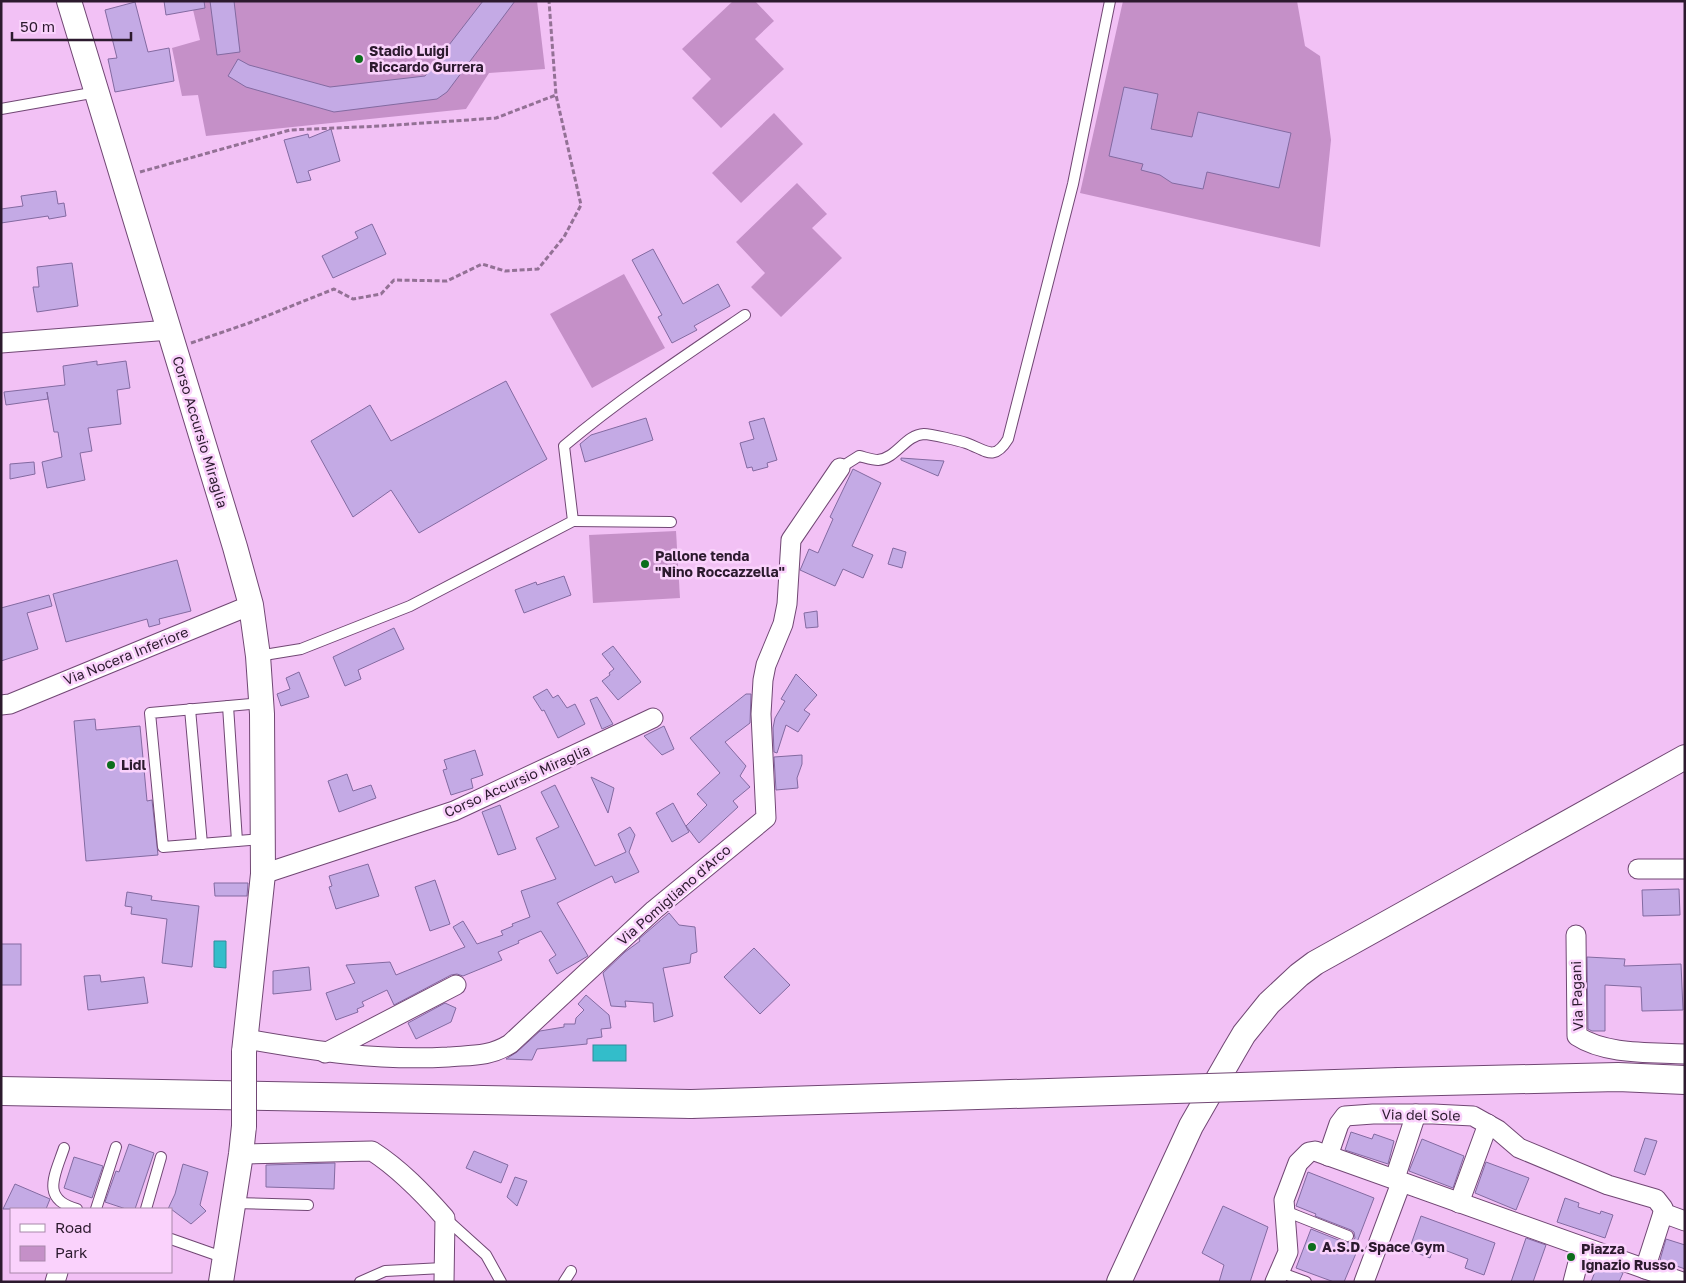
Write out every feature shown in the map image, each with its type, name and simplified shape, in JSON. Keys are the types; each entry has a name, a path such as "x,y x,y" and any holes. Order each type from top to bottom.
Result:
{"main road":[{"path":"1,1091 691,1104 1399,1082 1618,1077 1685,1080"}],"street":[{"name":"Corso Accursio Miraglia","path":"69,1 235,547 250,605 258,656 261,703 263,874 245,1046 244,1126 241,1154"},
{"path":"1,343 172,339"},
{"name":"Via Pomigliano d'Arco","path":"245,1046 366,1056 425,1058 488,1054 498,1051 510,1044 654,910 766,818 761,714 763,680 766,665 783,624 787,604 791,540 840,468"},
{"name":"Via Nocera Inferiore","path":"1,705 10,704 250,605"},
{"name":"Corso Accursio Miraglia","path":"263,874 454,811 653,718"},
{"path":"1119,1282 1191,1126 1244,1034 1284,988 1315,963 1685,757"},
{"path":"1638,869 1685,869"},
{"name":"Via Pagani","path":"1576,935 1576,1036 1587,1043 1606,1048 1685,1054"},
{"path":"324,1053 456,985"},
{"name":"Via del Sole","path":"1323,1154 1345,1116 1372,1114 1473,1116 1498,1130 1519,1148 1608,1185 1656,1199 1663,1208 1663,1213 1685,1221"},
{"path":"1364,1282 1399,1177 1416,1114"},
{"path":"1459,1203 1488,1124"},
{"path":"221,1282 241,1154 372,1151 389,1162 424,1194 445,1218 444,1275"},
{"path":"1277,1277 1288,1252 1284,1200 1298,1163 1309,1152 1323,1154 1399,1177 1459,1203 1682,1282"},
{"path":"1645,1269 1663,1213"},
{"path":"1573,1282 1582,1247"}],"lane":[{"path":"840,468 859,456 876,460 890,456 907,441 924,434 966,443 983,452 991,453 1002,449 1008,439 1073,184 1110,1"},
{"path":"1,109 97,92"},
{"path":"572,520 564,446 588,426 666,369 745,314"},
{"path":"258,656 300,650 410,606 572,520 671,522"},
{"path":"261,703 150,713 163,847 262,839"},
{"path":"228,706 238,841"},
{"path":"190,709 202,844"},
{"path":"96,1208 116,1147"},
{"path":"64,1148 52,1185 56,1197 66,1206 73,1208"},
{"path":"146,1208 161,1157"},
{"path":"233,1203 308,1206"},
{"path":"1285,1212 1348,1236"},
{"path":"445,1218 486,1255 501,1282"},
{"path":"172,1239 225,1258"},
{"path":"360,1282 385,1271 444,1275"},
{"path":"564,1282 571,1271"},
{"path":"1277,1277 1306,1282"}],"path":[{"path":"172,339 249,323 334,289 353,299 381,294 394,280 447,281 482,264 505,271 538,269 564,237 581,205 556,94 549,1"},
{"path":"123,177 290,130 496,118 556,94"}],"green space":[{"name":"Stadio Luigi Riccardo Gurrera","path":"191,1 537,1 545,69 489,73 466,109 206,136 198,95 182,96 172,48 200,40"},
{"path":"733,1 755,1 774,21 755,39 784,69 721,128 692,98 711,79 682,49"},
{"path":"1123,1 1297,1 1305,46 1320,56 1331,140 1320,247 1080,193"},
{"path":"774,113 803,144 741,203 712,173"},
{"path":"797,183 827,214 812,228 842,258 781,317 751,287 765,273 736,242"},
{"path":"624,274 665,348 592,388 550,314"},
{"path":"676,531 680,598 593,603 589,535"}],"shaded area":[{"path":"214,941 226,941 226,968 214,967"},
{"path":"593,1045 626,1045 626,1061 593,1061"}],"building":[{"path":"164,1 204,1 205,8 166,15"},
{"path":"210,1 234,1 240,52 217,55"},
{"path":"483,1 515,1 447,92 437,99 334,112 246,87 228,76 238,59 249,65 330,87 425,76"},
{"path":"135,2 148,52 169,48 174,81 115,92 108,59 117,58 105,10"},
{"path":"1124,87 1158,94 1151,129 1192,137 1198,112 1291,133 1279,188 1207,172 1203,189 1172,183 1160,175 1141,170 1143,164 1109,156"},
{"path":"331,129 340,161 308,171 311,180 297,183 284,140 308,134 309,138"},
{"path":"56,191 58,204 64,203 66,216 49,219 48,216 1,223 1,209 23,206 21,196"},
{"path":"372,224 386,254 333,278 322,256 358,238 355,232"},
{"path":"653,249 683,304 718,284 730,306 694,326 697,330 672,343 658,317 662,315 632,260"},
{"path":"72,263 78,306 37,312 33,287 39,287 37,267"},
{"path":"97,361 97,365 126,361 130,388 117,390 121,424 88,428 92,451 80,453 85,480 47,488 42,462 62,457 58,432 54,432 47,392 48,399 6,405 4,392 65,385 63,366"},
{"path":"506,381 547,459 419,533 391,490 353,517 311,441 370,405 391,441"},
{"path":"646,418 653,440 585,462 580,444 591,435"},
{"path":"764,418 777,460 767,463 768,467 753,471 752,467 747,468 740,443 754,439 749,422"},
{"path":"901,458 944,461 938,476 901,460"},
{"path":"34,462 35,474 10,479 10,464"},
{"path":"853,469 881,483 852,546 873,555 863,578 843,569 835,586 800,570 809,549 818,553 833,519 830,517"},
{"path":"893,548 906,552 902,568 888,564"},
{"path":"177,560 191,611 159,619 160,624 149,627 147,619 66,642 53,594"},
{"path":"564,576 571,595 524,613 515,590 536,582 537,585"},
{"path":"49,595 52,606 27,613 38,649 1,661 1,608"},
{"path":"817,611 818,627 806,628 804,613"},
{"path":"394,628 404,649 358,670 361,679 345,686 333,657"},
{"path":"613,646 641,682 618,700 602,681 614,669 602,654"},
{"path":"299,672 309,697 281,706 277,694 290,689 286,678"},
{"path":"796,674 817,695 804,710 810,714 798,732 786,725 777,753 774,752 773,728 775,718 785,701 781,699"},
{"path":"547,689 553,698 558,695 567,708 575,704 585,724 558,738 544,710 542,711 533,697"},
{"path":"746,694 751,694 750,723 725,742 746,766 740,776 750,787 733,801 738,807 699,843 686,826 707,805 697,794 720,773 690,738"},
{"path":"597,697 613,724 602,729 590,700"},
{"name":"Lidl","path":"95,719 96,730 140,726 147,801 152,800 158,855 86,861 74,721"},
{"path":"664,726 674,749 662,755 644,736"},
{"path":"475,750 483,775 471,779 473,788 451,795 443,770 447,769 444,760"},
{"path":"802,755 802,764 797,778 798,788 776,790 774,757"},
{"path":"347,774 353,791 371,785 376,798 339,812 328,781"},
{"path":"591,777 614,788 608,813"},
{"path":"555,785 595,866 626,852 618,834 630,827 635,835 629,852 639,872 615,883 612,876 557,903 588,956 557,974 549,960 556,955 541,931 498,952 502,960 463,976 451,975 394,1005 387,990 362,1002 364,1006 357,1009 358,1012 336,1020 326,993 355,983 346,965 390,962 396,975 465,947 453,927 463,921 477,944 503,935 501,931 513,926 512,924 530,917 521,891 556,879 536,838 559,827 541,792"},
{"path":"673,803 689,832 672,842 656,813"},
{"path":"500,805 516,849 498,855 482,812"},
{"path":"368,864 379,896 336,909 329,887 332,886 329,876"},
{"path":"435,880 450,924 430,931 415,887"},
{"path":"214,883 248,883 247,896 215,896"},
{"path":"1679,889 1680,915 1643,916 1642,890"},
{"path":"127,892 152,896 151,900 199,906 192,967 162,963 167,919 131,914 132,907 125,906"},
{"path":"669,913 679,925 695,927 697,952 691,954 690,963 663,968 673,1016 654,1022 653,1003 625,1001 626,1007 611,1006 603,973"},
{"path":"1,944 21,944 21,985 1,985"},
{"path":"754,948 790,985 760,1014 724,977"},
{"path":"1587,957 1625,959 1624,966 1681,964 1683,1010 1642,1011 1641,987 1605,985 1605,1031 1592,1031 1588,1029"},
{"path":"309,967 311,990 273,994 273,971"},
{"path":"100,975 101,982 144,977 148,1003 88,1010 84,976"},
{"path":"586,995 609,1015 611,1028 601,1029 602,1037 587,1039 587,1044 537,1049 532,1060 506,1059 517,1052 540,1031 564,1027 564,1024 575,1024 576,1018 584,1010 578,1004"},
{"path":"445,1003 456,1008 451,1022 416,1039 408,1023"},
{"path":"1351,1132 1372,1139 1374,1134 1394,1141 1388,1164 1345,1150"},
{"path":"1645,1138 1657,1141 1645,1175 1634,1171"},
{"path":"1422,1139 1464,1156 1453,1188 1409,1171"},
{"path":"129,1144 154,1153 135,1208 123,1208 105,1202 116,1171 119,1172"},
{"path":"474,1151 508,1165 501,1183 466,1168"},
{"path":"74,1157 103,1166 92,1198 64,1188"},
{"path":"1486,1162 1529,1178 1516,1210 1475,1193"},
{"path":"335,1163 334,1189 266,1187 266,1165"},
{"path":"183,1164 208,1172 200,1205 206,1211 191,1224 172,1208 168,1208 175,1194"},
{"path":"1308,1172 1374,1198 1354,1250 1357,1251 1344,1282 1334,1282 1296,1268 1311,1229 1346,1243 1352,1242 1355,1238 1354,1232 1351,1230 1315,1216 1316,1214 1296,1206"},
{"path":"515,1177 527,1181 517,1206 507,1197"},
{"path":"15,1184 50,1199 46,1208 3,1209"},
{"path":"1565,1198 1579,1203 1578,1207 1600,1214 1601,1211 1613,1215 1605,1238 1557,1222"},
{"path":"1223,1206 1268,1227 1250,1282 1219,1282 1224,1265 1202,1253"},
{"path":"1421,1216 1495,1243 1484,1275 1465,1268 1468,1259 1434,1246 1430,1258 1409,1250"},
{"path":"1526,1238 1546,1245 1533,1282 1511,1282"},
{"path":"1666,1239 1685,1245 1685,1269 1660,1260"},
{"path":"1598,1264 1623,1273 1619,1282 1591,1282"}],"place":[{"name":"Stadio Luigi Riccardo Gurrera","path":"359,59"},
{"name":"Pallone tenda \"Nino Roccazzella\"","path":"645,564"},
{"name":"Lidl","path":"111,765"},
{"name":"A.S.D. Space Gym","path":"1312,1247"},
{"name":"Piazza Ignazio Russo","path":"1571,1257"}]}
